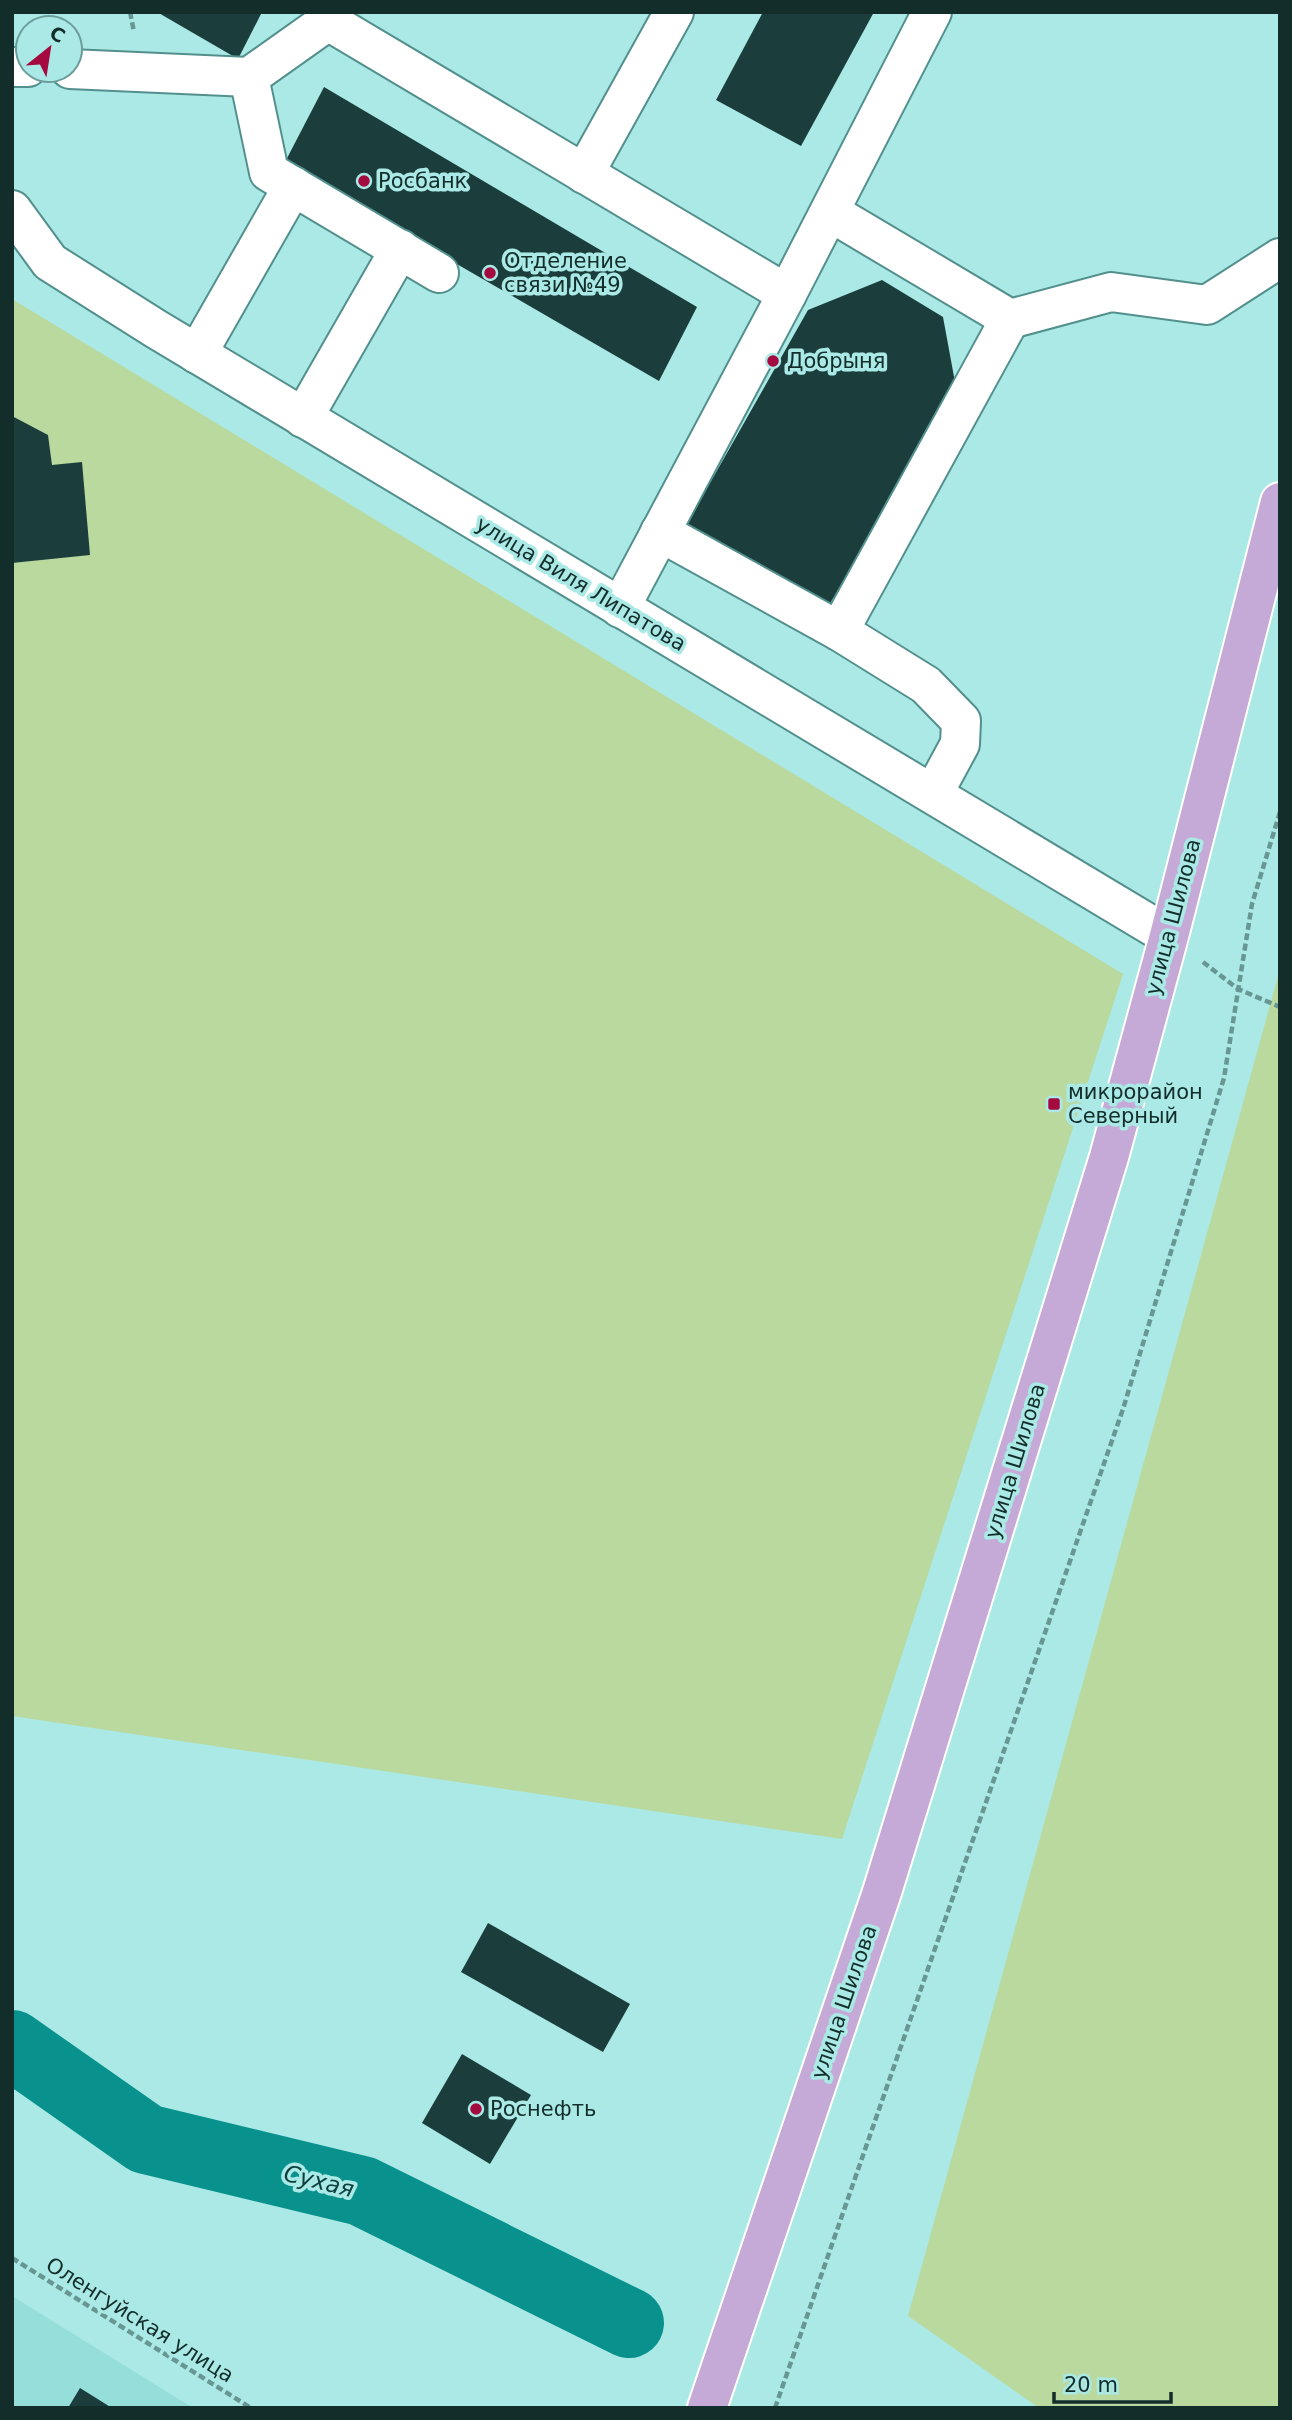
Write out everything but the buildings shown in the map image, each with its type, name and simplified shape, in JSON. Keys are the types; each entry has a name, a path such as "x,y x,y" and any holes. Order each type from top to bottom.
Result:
{"main road":[{"name":"улица Шилова","path":"706,2408 882,1892 1109,1157 1169,936 1280,502"}],"street":[{"path":"584,174 674,12"},
{"path":"620,608 787,295 932,12"},
{"path":"84,70 249,77 328,21 787,295"},
{"path":"249,77 269,172 439,273"},
{"path":"197,354 293,186"},
{"name":"улица Виля Липатова","path":"12,210 50,262 303,418 1169,936"},
{"path":"830,212 1010,319 1111,292 1207,305 1280,258"},
{"path":"303,418 400,249"},
{"path":"839,631 1010,319"},
{"path":"660,532 839,631 926,685 961,722 960,744 933,794"}],"path":[{"path":"775,2408 1123,1409 1224,1078 1252,904 1280,812"},
{"path":"1169,936 1238,989 1280,1007"},
{"name":"Оленгуйская улица","path":"12,2258 251,2408"}],"shaded area":[{"path":"12,2296 193,2408 12,2408"}],"green space":[{"path":"12,299 1123,974 842,1839 12,1716"},
{"path":"1280,969 1280,2408 1039,2408 908,2316"}],"waterway":[{"name":"Сухая","path":"12,2045 146,2139 362,2191 629,2323"}],"place":[{"name":"Росбанк","path":"364,181"},
{"name":"Отделение связи №49","path":"490,273"},
{"name":"Добрыня","path":"773,361"},
{"name":"микрорайон Северный","path":"1054,1104"},
{"name":"Роснефть","path":"476,2109"}]}
